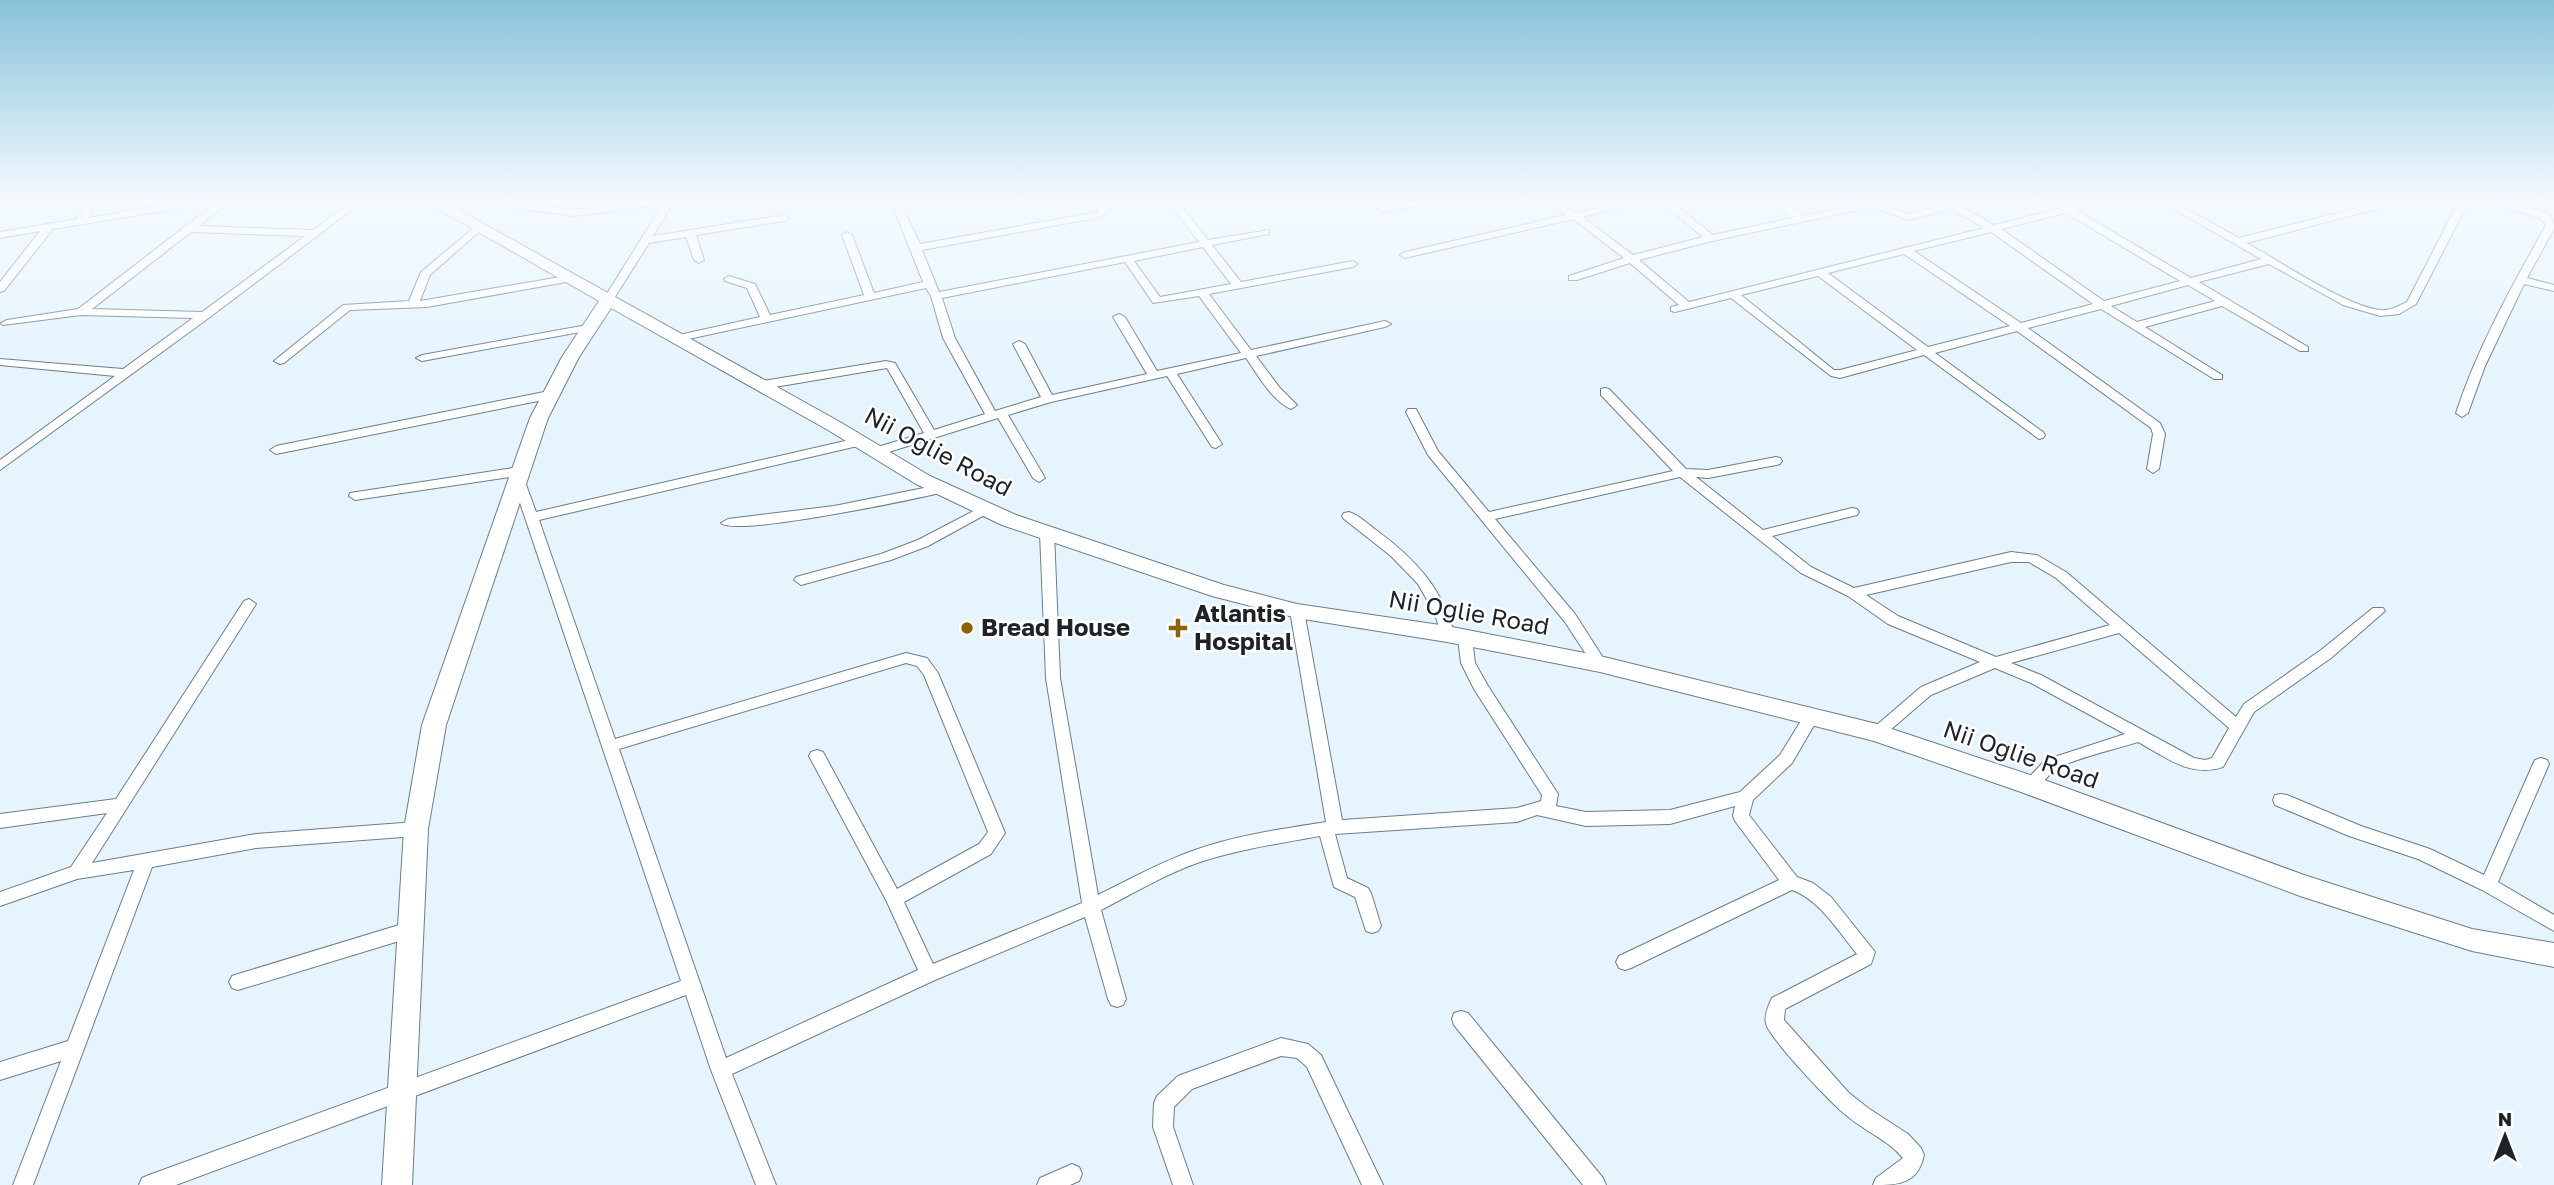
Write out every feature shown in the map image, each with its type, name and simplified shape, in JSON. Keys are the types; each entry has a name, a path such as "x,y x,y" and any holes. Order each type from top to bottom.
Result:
{"street":[{"path":"0,289 28,254"},
{"path":"81,312 156,254"},
{"path":"0,466 287,254"},
{"path":"414,305 425,274 445,254"},
{"name":"Nii Oglie Road","path":"527,254 763,385 939,489 1046,533 1219,591 1297,611 1456,636 1600,664 1877,733 2030,785 2351,902 2472,940 2554,955"},
{"path":"397,1185 401,1092 406,1059 409,930 416,829 434,725 549,395 587,328 637,254"},
{"path":"697,254 699,260"},
{"path":"853,254 870,298"},
{"path":"918,254 936,296 949,338 995,414 1039,478"},
{"path":"936,296 1153,254"},
{"path":"1215,254 1239,287"},
{"path":"1625,254 1687,306"},
{"path":"1573,278 1650,254"},
{"path":"1675,309 1896,254"},
{"path":"1913,254 2156,426 2159,434 2153,469"},
{"path":"2030,254 2101,304 2218,377"},
{"path":"2144,254 2304,349"},
{"path":"2259,254 2347,303 2380,313 2395,312 2411,304 2437,254"},
{"path":"2462,413 2468,392 2535,254"},
{"path":"1128,259 1157,301 1353,264"},
{"path":"1734,295 1831,373 1850,373 2270,260"},
{"path":"1822,274 2039,435"},
{"path":"280,361 347,307 414,305 572,278"},
{"path":"729,279 751,286 767,320"},
{"path":"2521,280 2554,288"},
{"path":"679,338 929,284"},
{"path":"1203,294 1276,391 1291,405"},
{"path":"2138,325 2223,302"},
{"path":"2,325 81,312 206,315"},
{"path":"1119,317 1154,376"},
{"path":"531,517 930,433 1048,399 1385,324"},
{"path":"422,358 587,328"},
{"path":"1019,345 1048,399"},
{"path":"0,362 125,373"},
{"path":"763,385 886,363 891,365 930,433"},
{"path":"1170,372 1216,443"},
{"path":"1605,392 1682,472 1806,570 1853,593 1893,620 2036,679 2190,763 2204,766 2217,763 2249,708 2326,654 2378,611"},
{"path":"276,450 549,395"},
{"path":"1412,412 1432,452 1570,618 1600,664"},
{"path":"1487,517 1682,472 1708,474 1776,461"},
{"path":"355,496 519,475"},
{"path":"519,475 531,517 721,1070 766,1185"},
{"path":"728,523 815,515 879,504 939,489"},
{"path":"801,580 886,557 923,543 985,509"},
{"path":"1759,535 1852,512"},
{"path":"721,1070 929,974 1091,907 1161,871 1200,855 1262,839 1331,828 1506,816 1539,809 1548,804 1550,794 1482,689 1433,590 1394,550 1349,516"},
{"path":"1046,533 1053,678 1091,907 1117,999"},
{"path":"1853,593 2011,556 2032,558 2060,575 2238,727"},
{"path":"77,872 249,604"},
{"path":"1297,611 1340,882 1362,893 1371,926"},
{"path":"1877,733 1915,697 1992,663 2122,627"},
{"path":"610,746 906,658 922,662 931,673 997,833 985,849 894,899"},
{"path":"1539,809 1586,819 1670,817 1745,797 1786,759 1812,715"},
{"path":"2030,785 2051,764 2141,735"},
{"path":"817,756 894,899 929,974"},
{"path":"2488,885 2541,764"},
{"path":"1745,797 1741,816 1791,882 1807,888 1825,901 1866,952 1865,958 1778,1004 1774,1012 1776,1023 1841,1098 1906,1144 1914,1155 1912,1164 1883,1185"},
{"path":"2281,800 2355,831 2424,854 2488,885 2554,924"},
{"path":"0,821 121,805"},
{"path":"0,900 77,872 256,841 416,829"},
{"path":"23,1185 145,861"},
{"path":"1625,962 1791,882"},
{"path":"238,982 409,930"},
{"path":"149,1185 692,985"},
{"path":"1461,1019 1597,1185"},
{"path":"1183,1185 1163,1127 1164,1103 1185,1082 1281,1047 1301,1050 1314,1061 1373,1185"},
{"path":"0,1071 73,1048"},
{"path":"1048,1185 1072,1174"}],"place":[{"name":"Bread House","path":"967,628"},
{"name":"Atlantis Hospital","path":"1178,628"}]}
